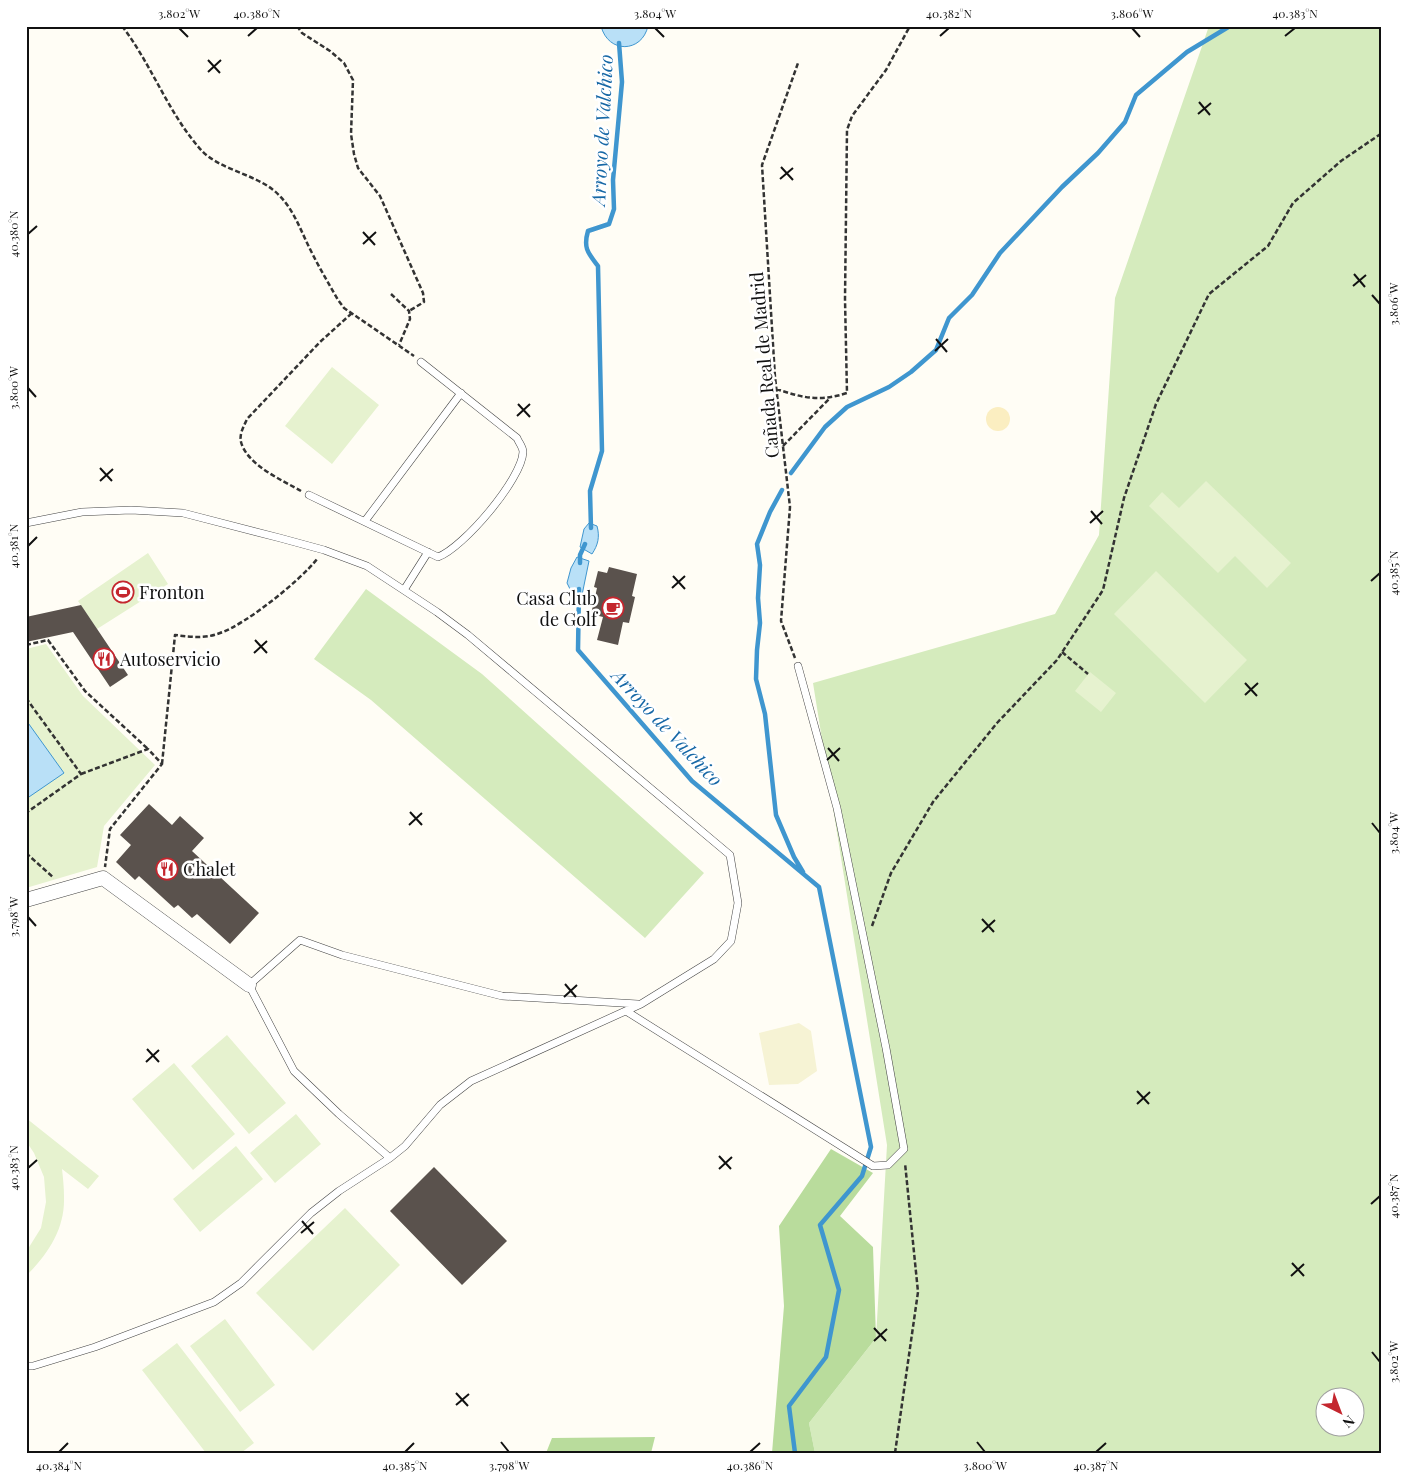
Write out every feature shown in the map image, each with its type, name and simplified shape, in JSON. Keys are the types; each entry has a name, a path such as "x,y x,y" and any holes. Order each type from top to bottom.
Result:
{"street":[{"path":"26,900 103,878 249,985"}],"lane":[{"path":"309,495 438,557 447,554 460,544 488,514 515,475 521,462 523,450 517,438 421,362"},
{"path":"365,521 461,394"},
{"path":"26,523 82,512 131,510 183,513 324,550 367,566 468,635 730,855 738,903 730,941 714,959 641,1004 471,1081 440,1105 405,1146 339,1191 311,1213 241,1282 214,1302 95,1347 26,1366"},
{"path":"404,590 428,552"},
{"path":"626,1010 873,1166 888,1165 904,1149 886,1048 837,808 798,666"},
{"path":"390,1158 339,1114 294,1071 249,985 300,940 342,955 502,996 641,1004"}],"path":[{"path":"122,26 201,150 209,158 259,180 273,190 287,204 338,300 352,313 399,344 421,362"},
{"path":"297,26 302,33 330,51 344,63 353,80 352,134 354,154 358,168 380,196 423,292 424,302 409,311"},
{"path":"776,389 800,396 829,399 847,393 845,299 847,130 852,116 886,70 910,26"},
{"name":"Cañada Real de Madrid","path":"798,63 762,165 776,389 790,508 780,622 798,666"},
{"path":"865,948 891,873 933,802 997,723 1057,660 1103,590 1124,498 1156,404 1209,294 1268,246 1293,203 1340,161 1382,133"},
{"path":"391,294 409,311 410,318 399,344"},
{"path":"309,495 264,470 247,452 241,440 242,430 247,419 320,342 352,313"},
{"path":"783,446 829,399"},
{"path":"103,878 110,829 162,764 175,635 198,638 221,633 240,623 290,587 313,565 324,550"},
{"path":"26,645 48,640 85,691 162,764"},
{"path":"1062,652 1088,674"},
{"path":"26,698 81,774"},
{"path":"26,813 81,774 148,749"},
{"path":"26,853 66,889"},
{"path":"895,1453 918,1292 904,1149"}],"shaded area":[{"path":"799,1023 811,1031 817,1071 798,1084 769,1085 759,1033"}],"green space":[{"path":"1209,26 1382,26 1382,1453 815,1453 809,1423 876,1338 887,1145 813,683 1055,614 1099,535 1115,298"},
{"path":"332,367 379,405 332,464 285,426"},
{"path":"1206,481 1291,563 1267,588 1235,556 1218,573 1149,506 1162,492 1179,508"},
{"name":"Fronton","path":"148,553 168,584 97,629 78,601"},
{"path":"1156,571 1247,660 1205,703 1114,614"},
{"path":"366,589 482,674 704,873 645,938 371,700 314,659"},
{"path":"46,644 83,696 155,765 104,826 97,867 26,888 26,649"},
{"path":"1090,672 1116,693 1101,712 1075,691"},
{"path":"227,1035 286,1103 249,1134 191,1066"},
{"path":"174,1063 235,1134 193,1170 132,1099"},
{"path":"296,1114 321,1144 275,1183 250,1153"},
{"path":"26,1118 99,1176 88,1189 62,1169 64,1209 62,1220 48,1250 26,1276 26,1252 41,1228 46,1202 44,1177 34,1153 26,1141"},
{"path":"236,1146 263,1179 200,1232 173,1199"},
{"path":"831,1149 873,1173 840,1216 873,1247 876,1338 809,1423 815,1453 772,1453 784,1306 779,1226"},
{"path":"345,1208 400,1265 313,1351 256,1293"},
{"path":"225,1319 275,1385 240,1412 190,1346"},
{"path":"177,1343 254,1443 241,1453 206,1453 142,1370"},
{"path":"655,1437 651,1453 546,1453 552,1438"}],"sand":[{"path":"998,407 1003,408 1009,414 1009,424 1003,430 998,431 993,430 987,424 986,419 987,414 993,408"}],"water":[{"path":"601,26 648,26 645,35 639,41 625,47 610,42"},
{"path":"589,523 597,526 598,534 597,544 592,554 580,547 584,529"},
{"path":"577,557 589,561 582,595 570,589 567,583 571,568"},
{"path":"26,720 64,773 26,799"}],"building":[{"name":"Casa Club de Golf","path":"609,567 637,574 632,596 635,597 629,623 623,622 618,645 597,640 603,617 591,614 597,588 594,587 598,571 607,573"},
{"name":"Autoservicio","path":"81,605 128,675 110,687 73,632 26,642 26,617"},
{"name":"Chalet","path":"149,804 172,825 180,816 204,838 192,851 259,913 230,944 197,914 192,918 178,905 174,908 139,876 135,880 116,862 131,845 120,835"},
{"path":"434,1167 507,1241 462,1285 390,1211"}],"waterway":[{"path":"791,473 825,427 847,407 889,387 911,372 936,350 949,318 972,295 1000,253 1062,187 1098,153 1125,122 1136,95 1187,52 1230,26"},
{"name":"Arroyo de Valchico","path":"591,528 590,491 602,451 598,266 589,254 586,242 588,231 609,224 614,209 613,180 622,82 619,43"},
{"path":"782,490 770,512 757,544 760,565 758,598 760,623 756,679 765,714 776,815 794,857 803,872"},
{"name":"Arroyo de Valchico","path":"580,563 580,555 585,544"},
{"name":"Arroyo de Valchico","path":"579,589 578,650 692,781 819,887 871,1147 862,1176 820,1225 839,1290 826,1357 789,1406 795,1453"}],"place":[{"name":"Fronton","path":"123,592"},
{"name":"Casa Club de Golf","path":"613,608"},
{"name":"Autoservicio","path":"104,659"},
{"name":"Chalet","path":"167,869"}]}
